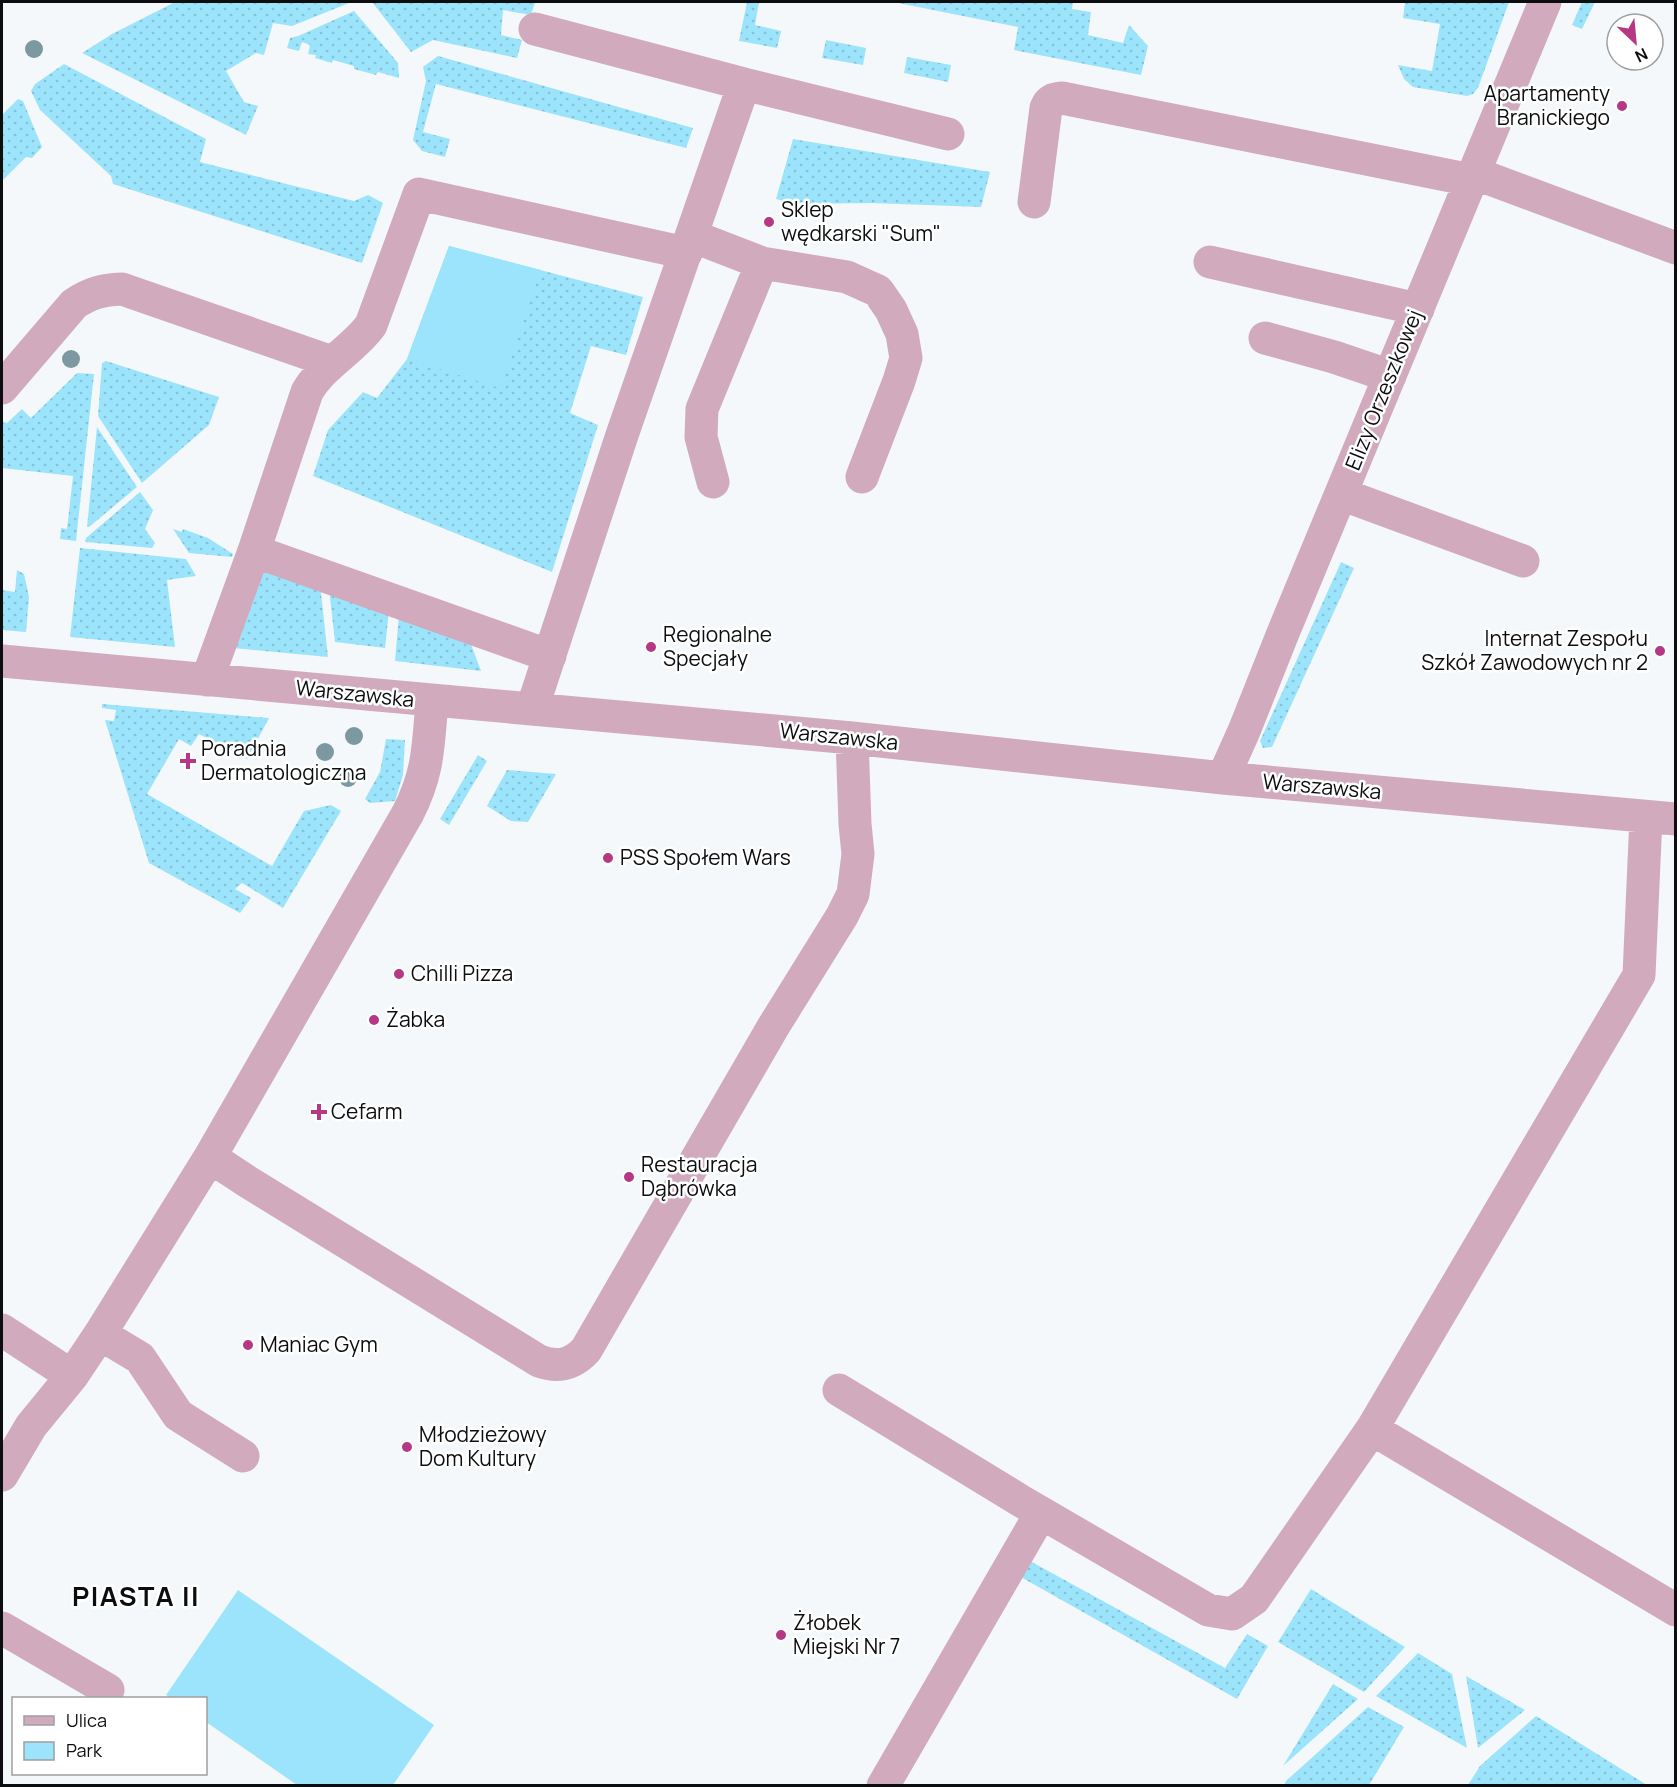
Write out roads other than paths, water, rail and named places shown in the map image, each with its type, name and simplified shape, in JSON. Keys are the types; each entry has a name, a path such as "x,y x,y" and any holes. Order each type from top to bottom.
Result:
{"street":[{"name":"Elizy Orzeszkowej","path":"1223,778 1545,2"},
{"path":"535,29 744,84 948,134"},
{"path":"532,709 622,435 744,84"},
{"path":"1035,202 1046,108 1048,103 1054,99 1062,98 1473,177 1676,248"},
{"path":"207,680 254,551 307,392 312,382 363,337 371,325 419,194 689,245 847,278 878,291 891,310 902,334 906,358 862,477"},
{"path":"713,482 701,437 702,409 762,262"},
{"path":"1210,262 1418,309"},
{"path":"2,388 74,304 88,294 103,290 122,289 332,362"},
{"path":"1265,338 1334,357 1390,376"},
{"path":"1341,494 1523,561"},
{"path":"254,551 550,656"},
{"name":"Warszawska","path":"2,662 852,738 1223,778 1661,818"},
{"path":"2,1475 31,1426 72,1376 100,1334 210,1156 413,802 428,760 432,702"},
{"path":"210,1156 248,1182 539,1361 558,1366 579,1358 586,1350 773,1027 842,916 853,894 858,854 852,738"},
{"path":"839,1390 1041,1513 1208,1610 1232,1614 1254,1599 1372,1429 1639,975 1661,818"},
{"path":"2,1330 72,1376"},
{"path":"100,1334 140,1358 178,1415 243,1456"},
{"path":"1372,1429 1676,1610"},
{"path":"883,1785 1041,1513"},
{"path":"2,1628 108,1690"}],"place":[{"name":"Apartamenty Branickiego","path":"1622,106"},
{"name":"Sklep wędkarski \"Sum\"","path":"769,222"},
{"name":"Regionalne Specjały","path":"651,647"},
{"name":"Internat Zespołu Szkół Zawodowych nr 2","path":"1660,651"},
{"name":"Poradnia Dermatologiczna","path":"188,761"},
{"name":"PSS Społem Wars","path":"608,858"},
{"name":"Chilli Pizza","path":"399,974"},
{"name":"Żabka","path":"374,1020"},
{"name":"Cefarm","path":"319,1112"},
{"name":"Restauracja Dąbrówka","path":"629,1177"},
{"name":"Maniac Gym","path":"248,1345"},
{"name":"Młodzieżowy Dom Kultury","path":"407,1447"},
{"name":"Żłobek Miejski Nr 7","path":"781,1635"}],"district":[{"name":"PIASTA II","path":"136,1597"}]}
